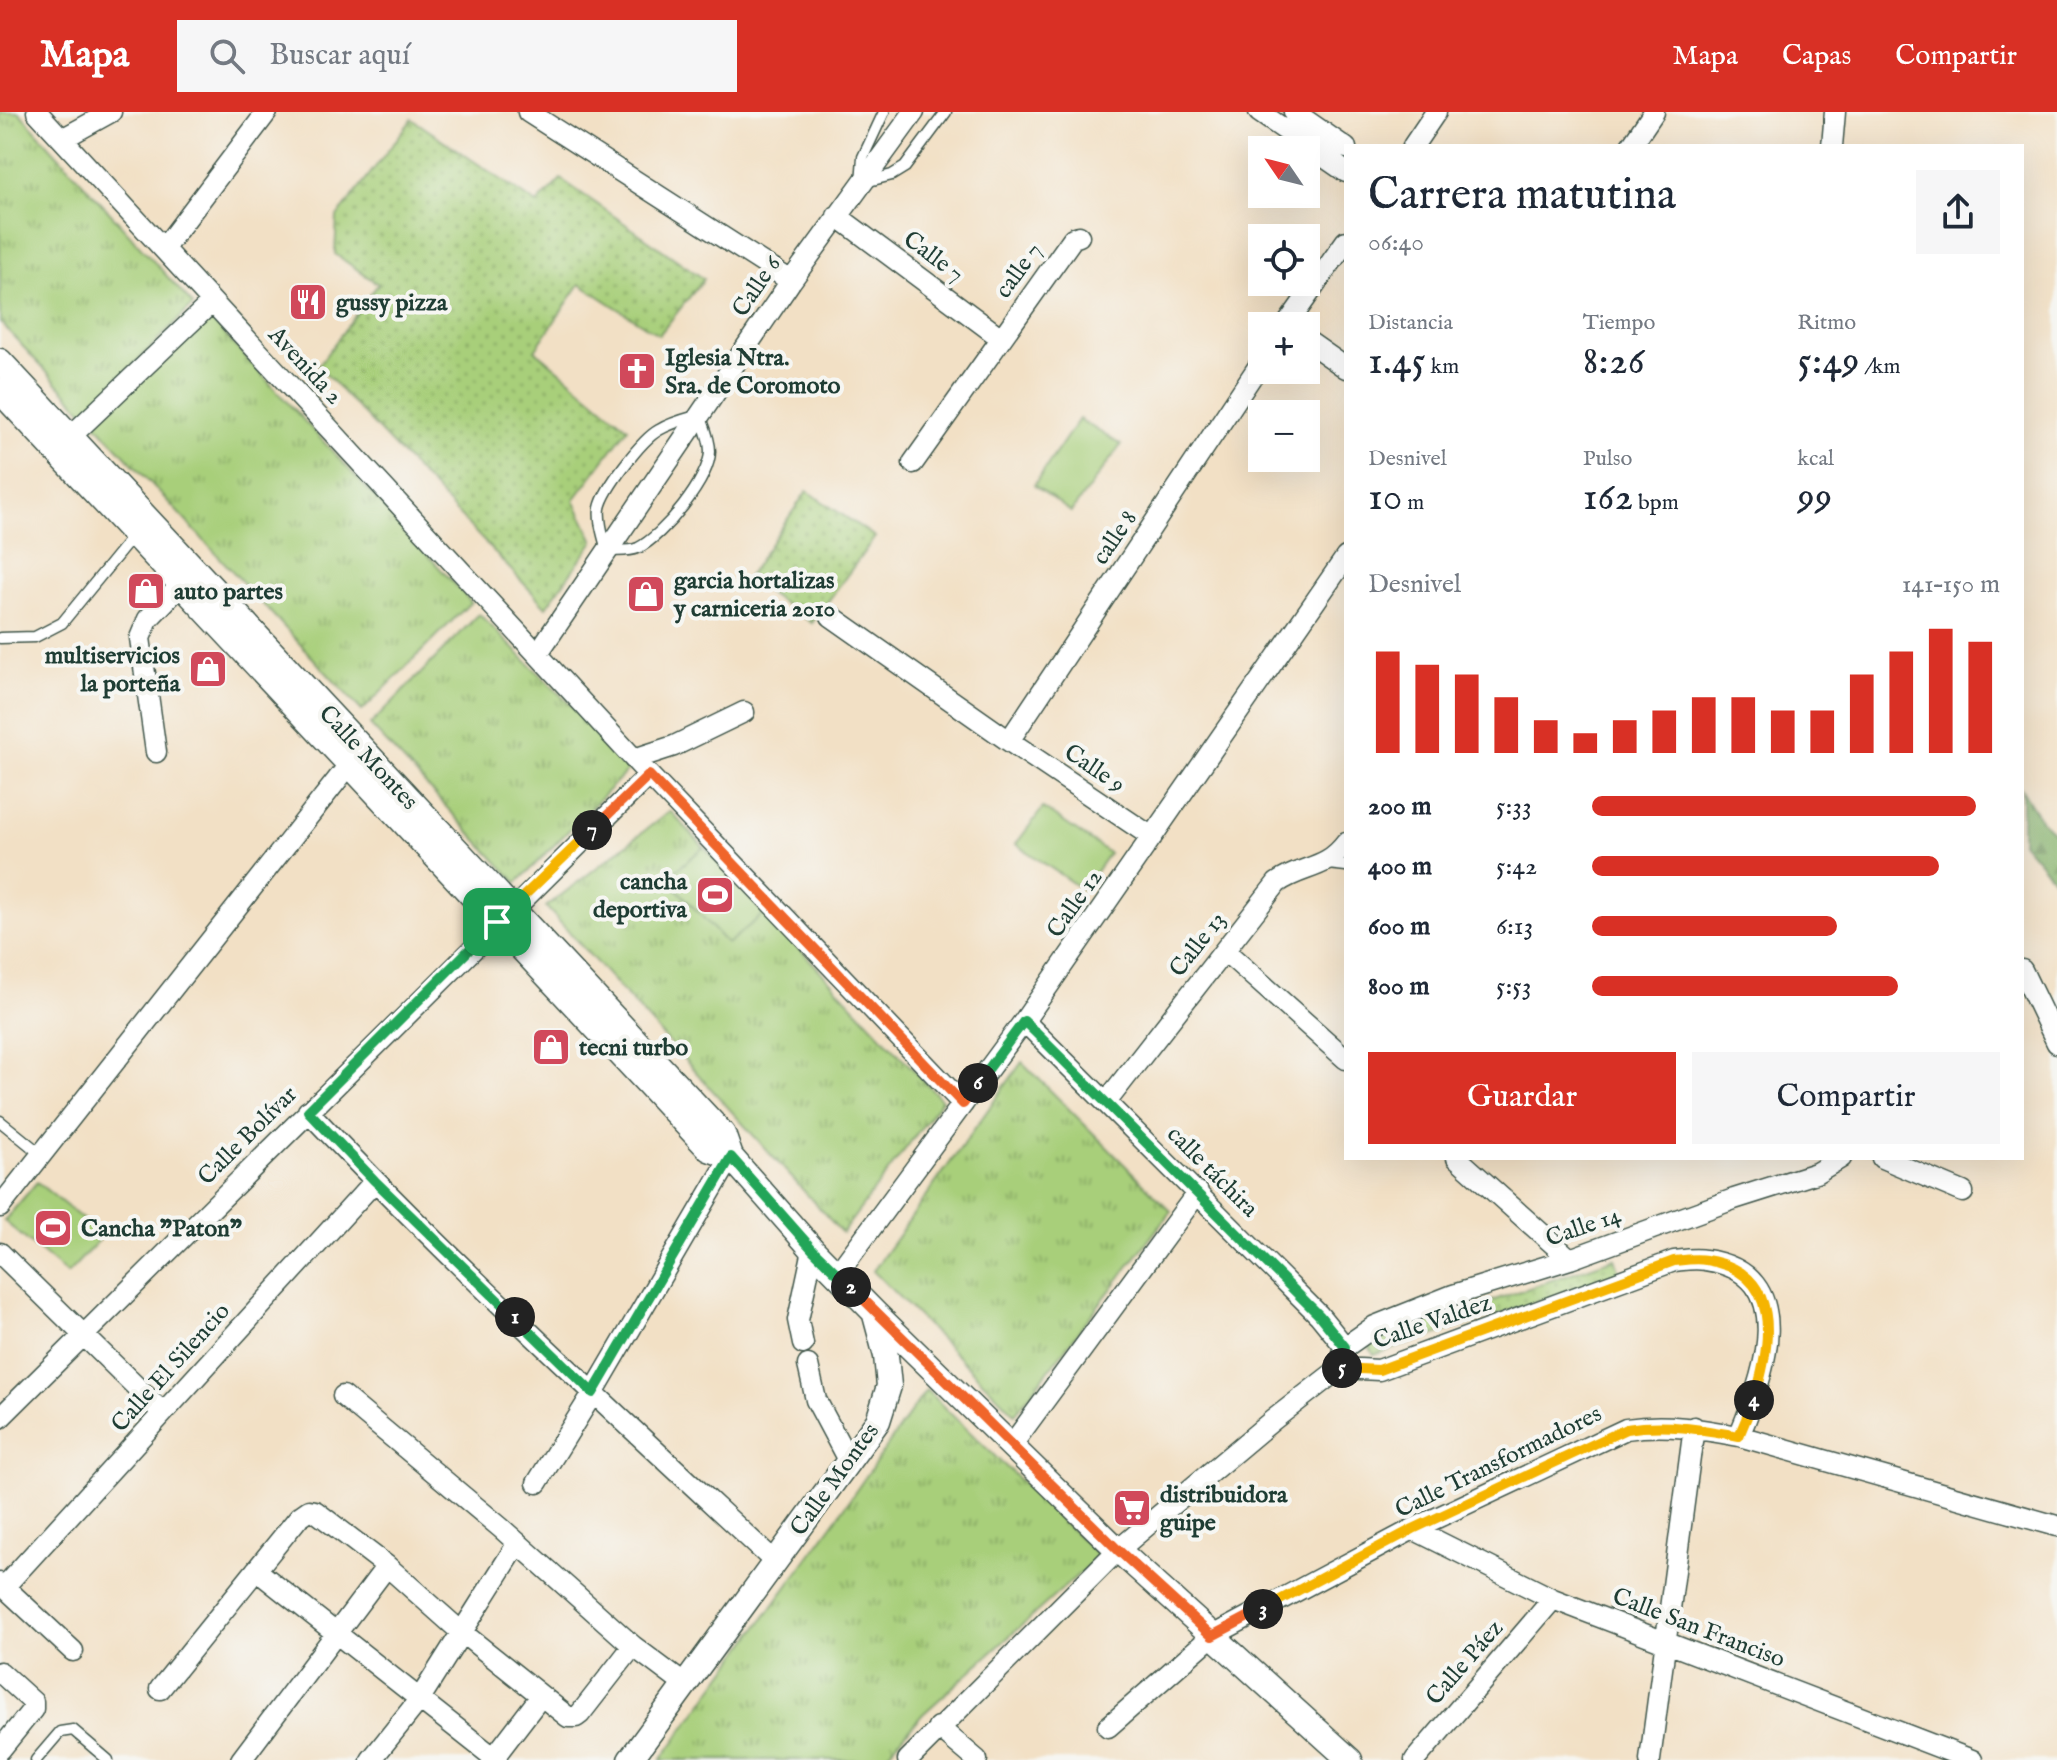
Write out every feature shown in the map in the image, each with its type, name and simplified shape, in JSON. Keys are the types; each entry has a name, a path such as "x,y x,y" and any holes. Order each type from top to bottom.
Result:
{"street":[{"name":"Avenida 2","path":"37,112 634,759 963,1104"},
{"path":"62,139 111,112"},
{"path":"164,248 267,112"},
{"path":"528,112 791,281"},
{"name":"Calle 6","path":"538,653 791,281 914,112"},
{"path":"1259,112 1344,171"},
{"path":"1294,112 1344,147"},
{"path":"1414,144 1436,112"},
{"path":"1632,144 1654,112"},
{"path":"1832,144 1835,112"},
{"name":"Calle 7","path":"837,216 1001,338"},
{"name":"calle 7","path":"913,463 1073,238 1079,236"},
{"path":"1296,312 1344,244"},
{"path":"70,437 212,302"},
{"path":"1320,350 1344,367"},
{"name":"Calle Montes","path":"0,361 504,915 709,1149 731,1157 813,1250 875,1313 886,1356 889,1386 878,1421 630,1760"},
{"name":"calle 8","path":"1009,741 1248,382"},
{"name":"Calle Montes","path":"0,391 349,765 504,915"},
{"name":"Calle 12","path":"838,1273 1024,1021 1344,560"},
{"path":"156,752 140,638 148,619 180,586"},
{"name":"Calle 9","path":"831,616 1152,837"},
{"path":"634,759 674,746 744,712"},
{"path":"0,1207 349,765"},
{"name":"Calle Bolívar","path":"0,1418 504,915 649,775"},
{"name":"Calle 13","path":"1107,1101 1277,883 1292,873 1336,865"},
{"path":"1225,951 1344,1057"},
{"path":"2024,974 2057,1043"},
{"name":"calle táchira","path":"1024,1021 1198,1192 1319,1315 1345,1347"},
{"path":"308,1111 375,1181 593,1393 774,1561"},
{"path":"537,1483 731,1157"},
{"path":"1459,1160 1570,1259"},
{"name":"Calle 14","path":"1345,1347 1375,1326 1453,1295 1570,1259 1734,1199 1816,1173 1838,1160"},
{"path":"1887,1160 1963,1192"},
{"name":"Calle El Silencio","path":"2,1585 375,1181"},
{"path":"1011,1446 1198,1192"},
{"path":"803,1344 798,1320 813,1250"},
{"path":"0,1253 163,1413"},
{"name":"Calle Valdez","path":"1340,1368 1379,1370 1674,1261 1705,1260 1739,1271 1759,1288 1769,1324 1766,1361 1739,1436"},
{"path":"875,1313 1118,1550 1350,1760"},
{"path":"908,1760 1118,1550 1340,1368 1345,1347"},
{"path":"808,1365 816,1400 849,1462"},
{"path":"343,1396 518,1543 633,1646 685,1685"},
{"name":"Calle Transformadores","path":"1108,1727 1212,1636 1413,1529 1626,1429 1654,1425 1694,1427 1739,1436 2057,1526"},
{"path":"1650,1760 1694,1427"},
{"path":"160,1689 299,1517 309,1510 315,1511 387,1566 460,1631 568,1717 576,1717 633,1646"},
{"name":"Calle San Franciso","path":"1413,1529 1553,1599 1972,1760"},
{"path":"371,1760 419,1700 518,1543"},
{"path":"241,1760 387,1566"},
{"path":"256,1570 495,1759 541,1696"},
{"path":"2,1585 73,1651"},
{"name":"Calle Páez","path":"1415,1760 1553,1599"},
{"path":"0,1672 33,1702 33,1709 0,1750"},
{"path":"938,1727 977,1760"}],"lane":[{"path":"884,112 863,157 861,183 892,175 905,167 946,112"},
{"path":"700,415 710,451 707,469 680,509 655,537 635,550 607,551 600,507 611,486 646,439 675,422 700,415"},
{"path":"0,638 35,637 62,623 134,535"},
{"path":"0,1121 42,1155"},
{"path":"36,1760 60,1732 73,1730 108,1760"}],"green space":[{"path":"0,112 19,112 193,305 85,413 0,322"},
{"path":"412,119 537,204 561,179 704,279 659,335 580,284 535,350 628,428 574,500 594,541 546,607 318,366 378,284 335,254 337,217"},
{"path":"207,315 471,602 362,711 95,423"},
{"path":"1079,419 1121,445 1071,512 1034,485"},
{"path":"807,491 875,537 812,623 747,578"},
{"path":"479,614 632,766 517,883 370,725"},
{"path":"2024,793 2041,820 2057,835 2057,883 2024,844"},
{"path":"1043,808 1109,853 1083,890 1016,844"},
{"path":"670,811 942,1100 842,1233 546,907"},
{"name":"cancha deportiva","path":"704,847 765,913 727,944 667,878"},
{"path":"1022,1062 1171,1211 1015,1414 873,1271"},
{"name":"Cancha \"Paton\"","path":"37,1182 103,1236 67,1274 4,1221"},
{"path":"1615,1258 1621,1274 1374,1355 1368,1344"},
{"path":"926,1390 1099,1556 923,1714 882,1760 661,1760 839,1515"}],"place":[{"name":"gussy pizza","path":"308,302"},
{"name":"Iglesia Ntra. Sra. de Coromoto","path":"637,371"},
{"name":"auto partes","path":"146,591"},
{"name":"garcia hortalizas y carniceria 2010","path":"646,594"},
{"name":"multiservicios la porteña","path":"208,669"},
{"name":"cancha deportiva","path":"715,895"},
{"name":"tecni turbo","path":"551,1047"},
{"name":"Cancha \"Paton\"","path":"53,1228"},
{"name":"distribuidora guipe","path":"1132,1508"}],"route":[{"path":"649,775 963,1104 1024,1021 1319,1315 1345,1347 1340,1368 1379,1370 1674,1261 1705,1260 1739,1271 1759,1288 1769,1324 1766,1361 1754,1402 1739,1436 1694,1427 1654,1425 1626,1429 1413,1529 1212,1636 1118,1550 875,1313 813,1250 731,1157 593,1393 375,1181 308,1111 497,922 649,775"}]}
